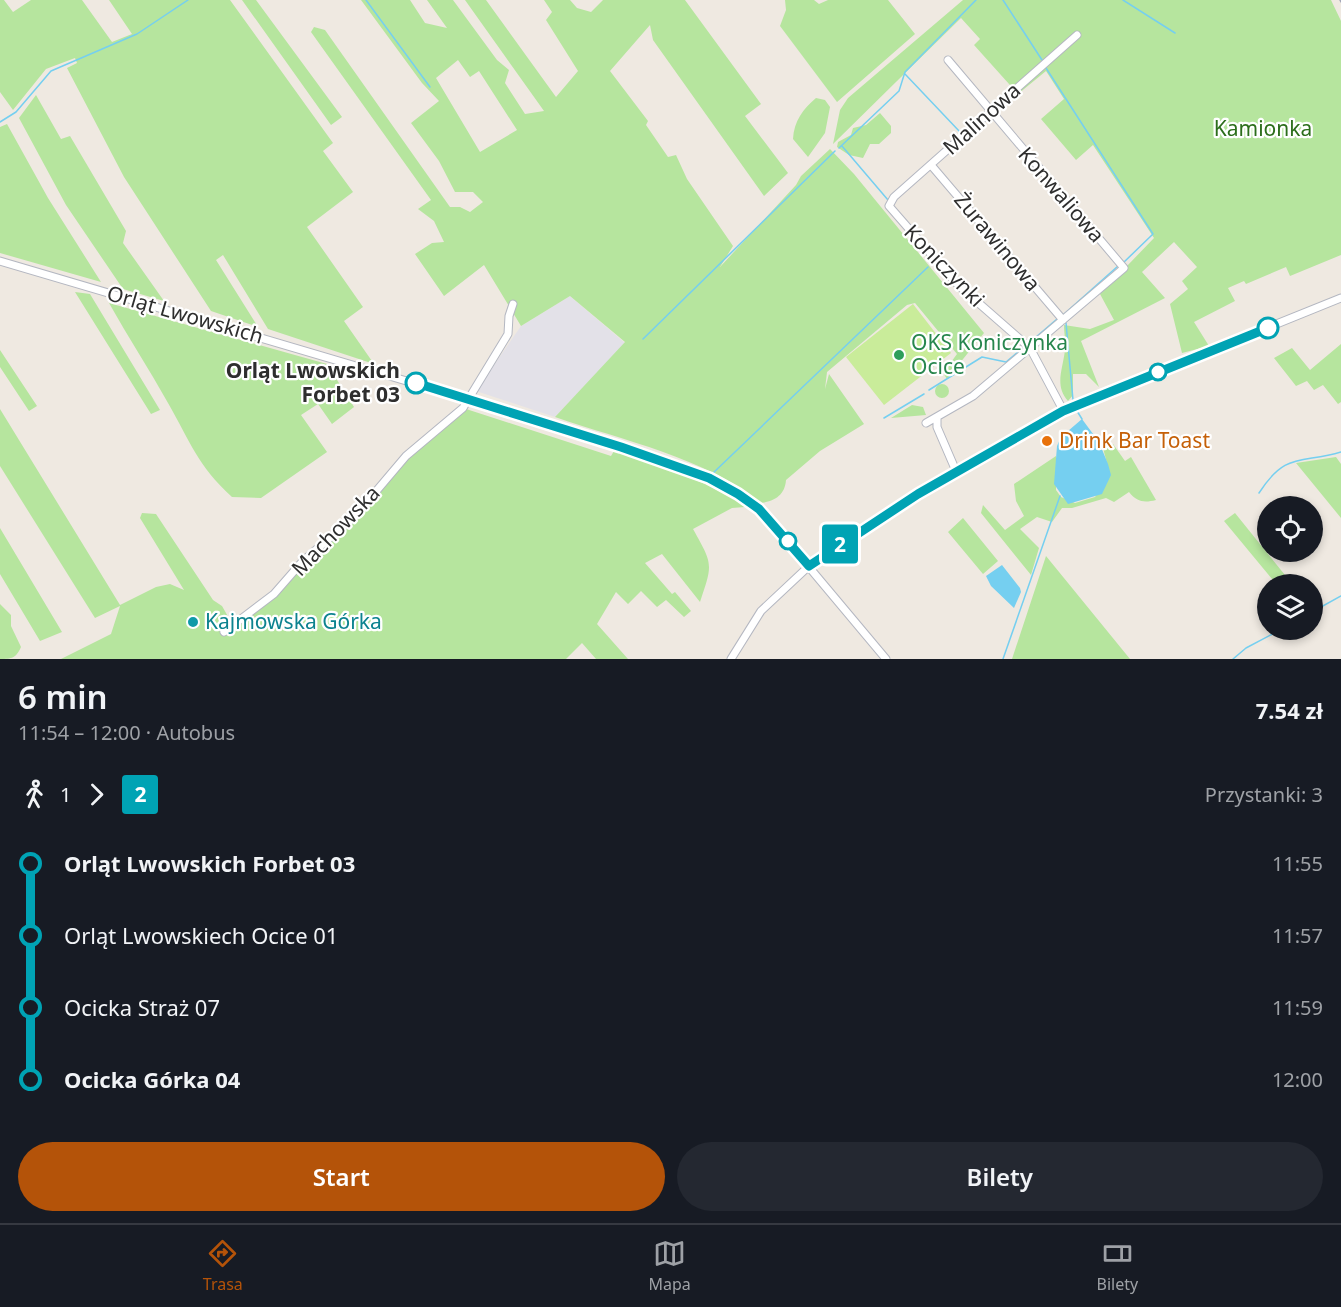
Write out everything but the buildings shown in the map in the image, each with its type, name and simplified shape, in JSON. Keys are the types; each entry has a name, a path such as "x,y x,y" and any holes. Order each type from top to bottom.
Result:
{"street":[{"name":"Malinowa","path":"889,206 894,197 1077,35"},
{"name":"Konwaliowa","path":"948,60 1124,268 1063,320"},
{"name":"Żurawinowa","path":"932,165 1063,320"},
{"name":"Koniczynki","path":"889,206 958,285 1030,348 1063,411"},
{"name":"Orląt Lwowskich","path":"0,261 468,399 640,453 724,486 750,502 767,517 886,659"},
{"path":"731,659 761,611 809,566 956,471 1063,411 1341,298"},
{"name":"Machowska","path":"224,632 274,594 302,562 356,515 406,456 463,408 508,334 509,316 513,304"},
{"path":"926,423 973,396 1063,320"},
{"path":"937,417 937,428 956,471"},
{"path":"836,536 841,544"}],"shaded area":[{"path":"570,296 625,343 555,417 476,391 521,326"}],"green space":[{"path":"0,0 4,0 13,12 31,0 82,0 112,42 132,34 109,0 230,0 333,143 323,151 353,192 307,227 363,307 344,321 374,364 268,329 223,255 216,260 258,327 211,311 124,177 67,68 77,63 75,58 46,69 13,110 0,92"},
{"path":"242,0 256,0 342,117 331,125"},
{"path":"361,0 410,0 425,23 447,28 427,0 453,0 497,60 509,70 505,83 525,114 544,111 465,0 486,0 556,97 578,71 546,20 552,12 544,0 570,0 577,8 591,12 603,0 685,0 761,104 745,116 788,173 764,196 653,40 650,25 610,71 648,121 646,125 668,157 676,155 687,179 733,246 720,267 796,185 801,176 830,149 854,174 984,333 947,379 943,373 957,354 915,303 907,305 827,372 825,389 829,374 864,424 820,451 786,480 784,490 775,499 761,503 739,487 689,462 555,417 625,342 570,296 521,326 484,265 444,296 415,254 432,243 444,242 434,221 418,209 431,200 311,32 314,27 325,30 450,207 460,207 470,212 483,202 473,192 455,192 439,161 411,123 439,101 422,83","holes":["458,60 470,77 479,71 517,130 480,152 436,78"]},
{"path":"785,0 814,0 819,4 828,0 888,0 915,34 837,102 780,26 786,10"},
{"name":"Kamionka","path":"963,0 1331,0 1341,21 1341,255 1290,276 1286,267 1246,284 1244,281 1228,288 1235,301 1194,322 1209,346 1182,353 1170,304 1188,289 1182,281 1197,267 1174,242 1142,272 1165,298 1081,341 1099,387 1086,374 1073,374 1073,395 1068,401 1060,383 1065,347 1064,325 1090,329 1114,320 1100,294 1154,238 1093,145 1076,160 1041,119 1064,99 1046,71 1018,94 974,45 980,39 961,18 833,144 840,110 848,98"},
{"path":"36,95 61,139 70,136 126,231 123,243 164,301 123,289 66,205 19,118"},
{"path":"816,98 825,100 830,107 825,133 808,157 793,139 800,116"},
{"path":"880,113 891,126 891,133 879,144 870,144 863,158 849,155 837,147 838,142 851,135 853,128 866,125"},
{"path":"7,124 48,198 101,282 0,253 0,127"},
{"path":"75,292 90,294 160,410 151,414"},
{"path":"109,303 327,364 354,407 332,424 318,404 301,415 327,452 261,498 232,497 210,474 195,452"},
{"name":"OKS Koniczynka Ocice","path":"913,304 951,353 884,405 846,357"},
{"path":"1341,344 1341,402 1338,404 1323,385 1314,390 1307,381 1296,386 1274,358 1292,348 1310,370"},
{"path":"0,350 37,406 29,411 0,367"},
{"path":"942,384 947,386 949,391 947,396 942,398 937,396 935,391 937,386"},
{"path":"912,405 923,407 926,415 891,418"},
{"path":"463,408 611,456 614,451 665,468 697,480 744,505 745,507 732,508 693,529 709,564 700,602 662,554 645,563 672,594 675,592 691,611 684,617 666,600 657,607 641,591 628,604 616,592 597,624 628,659 596,659 582,643 566,659 61,659 111,634 120,606 95,618 0,466 0,409 120,605 156,587 170,584 184,590 140,518 142,513 156,514 213,600 222,606 230,620 225,631 286,582 356,515 406,456"},
{"path":"1113,444 1125,461 1131,457 1156,500 1141,501 1129,492 1114,502 1106,498 1072,508 1062,508 1052,522 1037,517 1020,529 1039,548 1031,575 981,513 983,505 1005,530 1024,516 1016,501 1014,484 1056,456 1056,490 1061,497 1075,503 1095,497 1110,475 1103,448"},
{"path":"1336,457 1341,464 1341,518 1323,496 1296,463"},
{"path":"1235,513 1257,540 1257,561 1224,521"},
{"path":"963,518 998,561 983,574 948,532"},
{"path":"0,528 62,632 40,641 0,574"},
{"path":"1046,556 1130,659 1012,659"},
{"path":"1258,562 1274,562 1284,574 1268,574"},
{"path":"0,604 11,615 11,626 21,647 15,656 8,659 0,659"}],"water":[{"path":"1082,419 1099,442 1111,475 1102,494 1068,504 1054,484 1057,446 1063,432 1068,431"},
{"path":"1002,565 1020,588 1021,592 1014,608 991,586 986,576"}],"waterway":[{"path":"0,122 16,112 51,71 137,34 188,0"},
{"path":"366,0 430,87"},
{"path":"839,148 899,91 905,72 976,0"},
{"path":"1003,0 1042,60"},
{"path":"1123,0 1175,33"},
{"path":"1046,68 1153,234 1123,263"},
{"path":"905,74 960,132"},
{"path":"842,146 888,200"},
{"path":"643,339 835,151"},
{"path":"1063,315 1118,266"},
{"path":"712,474 928,267"},
{"path":"1029,343 1057,319"},
{"path":"1066,323 1073,400"},
{"path":"929,390 982,357 1006,362 1024,347"},
{"path":"884,418 924,394"},
{"path":"1077,411 1082,419"},
{"path":"1259,493 1269,480 1286,465 1295,461 1341,452"},
{"path":"1003,659 1060,496"},
{"path":"1323,606 1341,596"},
{"path":"1233,659 1246,648 1261,640"}],"bus line":[{"name":"2","path":"416,383 621,447 709,478 759,509 809,566 880,517 1063,411 1268,328"}],"place":[{"name":"OKS Koniczynka Ocice","path":"899,355"},
{"name":"Orląt Lwowskich Forbet 03","path":"416,383"},
{"name":"Drink Bar Toast","path":"1047,441"},
{"name":"Kajmowska Górka","path":"193,622"}]}
